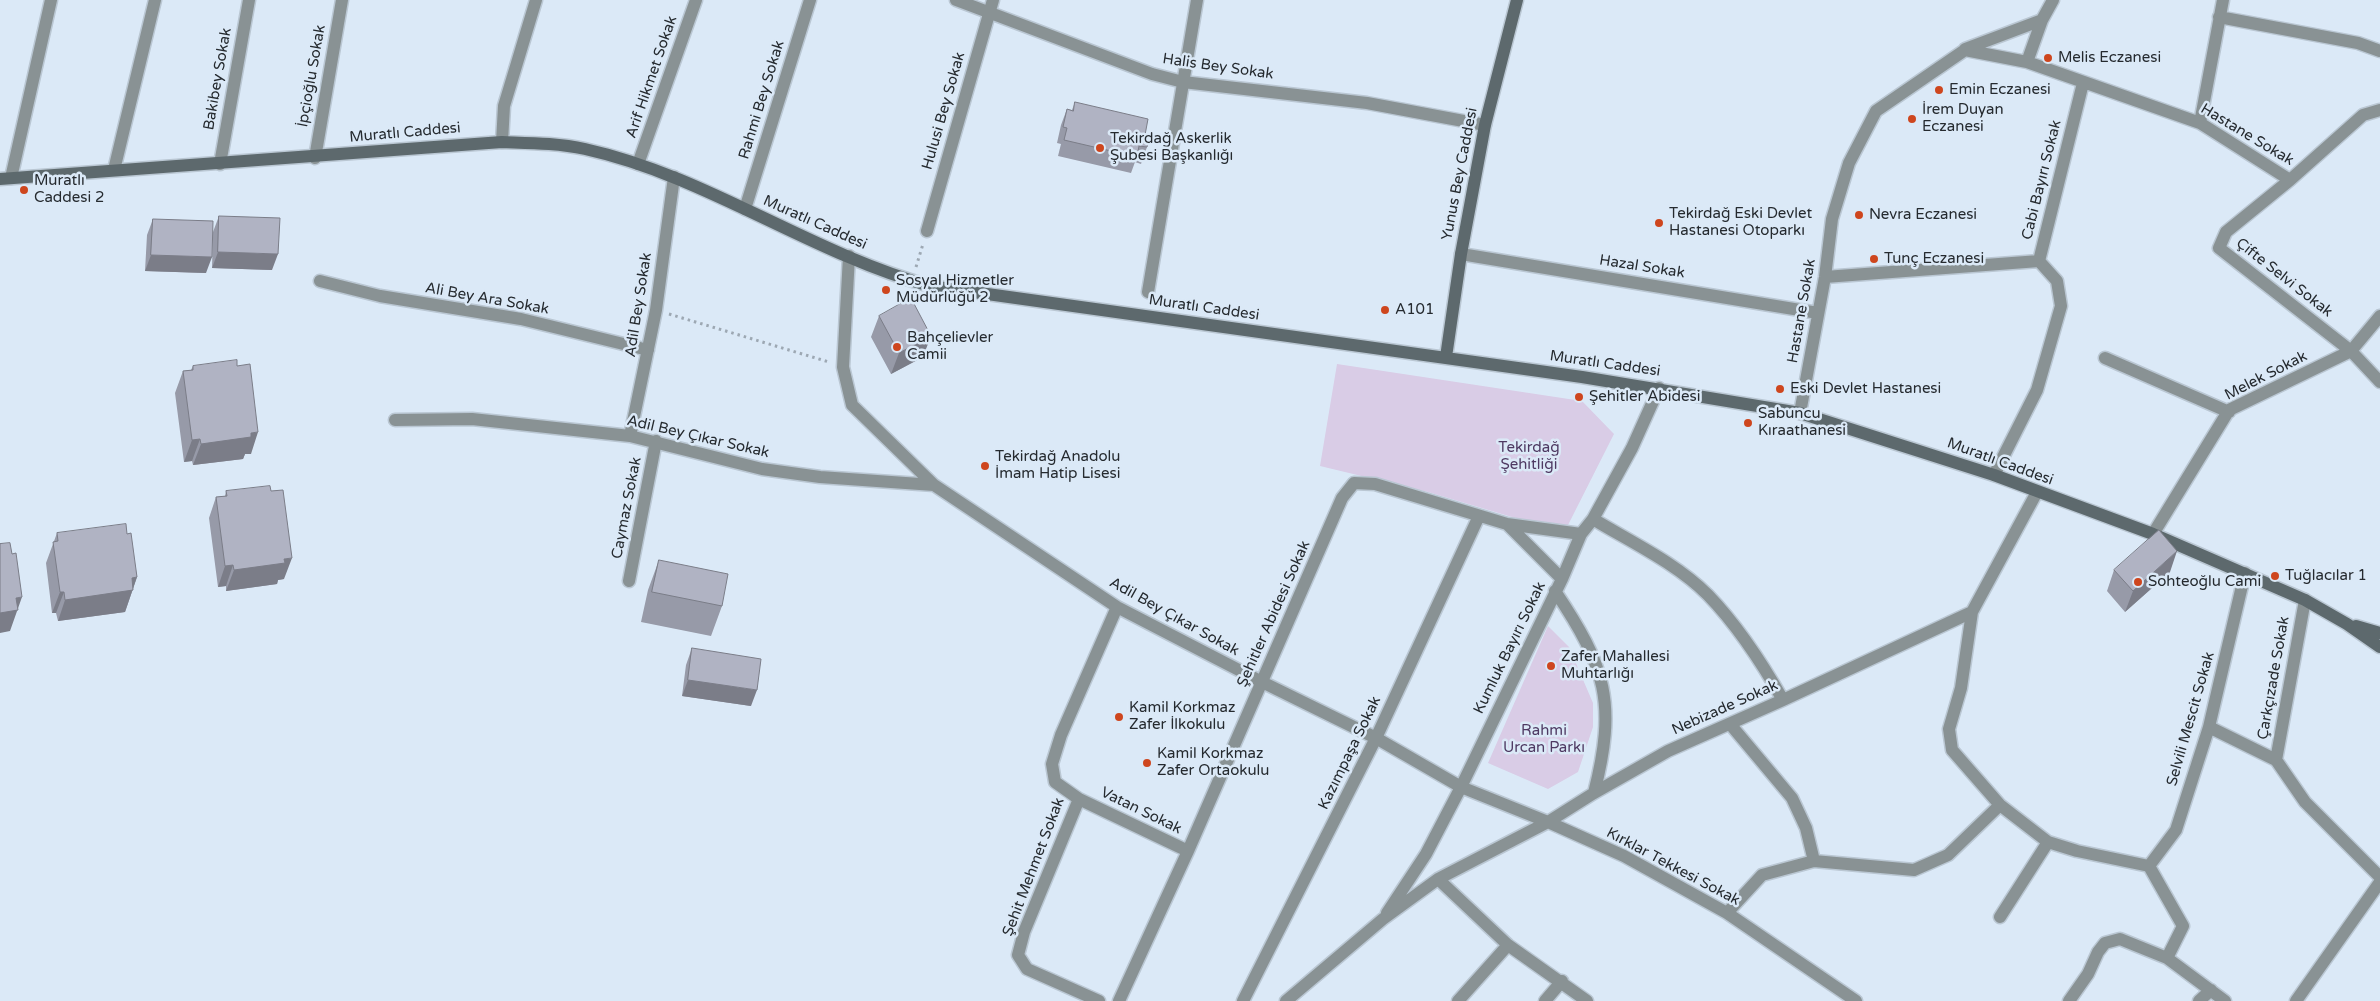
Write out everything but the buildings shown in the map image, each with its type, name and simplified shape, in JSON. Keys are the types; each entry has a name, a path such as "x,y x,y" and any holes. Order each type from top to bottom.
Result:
{"main road":[{"name":"Yunus Bey Caddesi","path":"1446,357 1461,254 1485,125 1513,1"},
{"name":"Muratlı Caddesi","path":"6,178 315,158 502,142 543,143 585,149 638,164 674,178 812,241 912,281 930,286 1659,388 1800,413 1994,475 2153,534 2305,600 2380,647"},
{"path":"2346,624 2380,633"}],"street":[{"path":"6,178 51,0"},
{"path":"114,170 155,0"},
{"name":"Bakibey Sokak","path":"220,164 249,0"},
{"name":"İpçioğlu Sokak","path":"315,158 342,0"},
{"path":"502,142 504,106 536,0"},
{"name":"Arif Hikmet Sokak","path":"638,164 696,0"},
{"name":"Rahmi Bey Sokak","path":"745,209 810,0"},
{"name":"Halis Bey Sokak","path":"956,0 991,6 1152,74 1183,82 1367,103 1485,125"},
{"path":"1148,292 1197,0"},
{"path":"2027,62 2042,20 2052,0"},
{"path":"2200,123 2223,0"},
{"name":"Hulusi Bey Sokak","path":"927,231 991,6"},
{"path":"2219,17 2358,43 2380,51"},
{"path":"1965,50 2042,20"},
{"name":"Hastane Sokak","path":"1800,413 1825,277 1832,219 1849,163 1876,111 1965,50 2027,62 2200,123 2290,180 2363,115 2380,110"},
{"name":"Cabi Bayırı Sokak","path":"1994,475 2037,390 2062,306 2057,281 2039,261 2083,83"},
{"name":"Adil Bey Sokak","path":"630,436 656,310 674,178"},
{"name":"Çifte Selvi Sokak","path":"2290,180 2226,232 2219,248 2351,351 2380,382"},
{"name":"Hazal Sokak","path":"1461,254 1818,313"},
{"name":"Adil Bey Çıkar Sokak","path":"849,256 844,367 852,405 934,485 1117,607 1376,738 1461,787"},
{"path":"1825,277 2039,261"},
{"name":"Ali Bey Ara Sokak","path":"320,281 380,296 521,319 648,350"},
{"name":"Melek Sokak","path":"2153,534 2229,412 2351,351 2380,316"},
{"path":"2105,358 2229,412"},
{"name":"Kumluk Bayırı Sokak","path":"1383,920 1426,854 1461,787 1562,578 1581,534 1593,519 1632,448 1659,388"},
{"name":"Adil Bey Çıkar Sokak","path":"395,420 472,419 630,436 762,469 820,477 934,485"},
{"name":"Caymaz Sokak","path":"629,581 656,441"},
{"name":"Şehitler Abidesi Sokak","path":"1119,1001 1188,851 1342,498 1354,483 1375,484 1507,524 1581,534"},
{"path":"2038,492 1972,612 1961,688 1949,729 1952,750 2000,805 2048,842 2077,851 2150,866 2184,926 2167,958"},
{"name":"Kazımpaşa Sokak","path":"1242,1001 1376,738 1479,516"},
{"path":"1593,519 1673,567 1707,594 1760,660 1783,700"},
{"path":"1507,524 1562,578"},
{"name":"Selvili Mescit Sokak","path":"2150,866 2176,830 2209,727 2245,573"},
{"path":"1555,591 1578,626 1601,676 1607,711 1603,757 1594,793"},
{"name":"Çarkçızade Sokak","path":"2276,760 2305,600"},
{"name":"Şehit Mehmet Sokak","path":"1099,1001 1027,969 1018,955 1024,932 1079,799 1055,782 1052,764 1061,735 1117,607"},
{"name":"Nebizade Sokak","path":"1383,920 1438,880 1548,822 1594,793 1668,751 1972,612"},
{"path":"1730,724 1792,798 1806,828 1814,861"},
{"path":"2209,727 2276,760 2305,802 2380,877"},
{"name":"Kırklar Tekkesi Sokak","path":"1461,787 1548,822 1624,856 1727,913 1856,1001"},
{"name":"Vatan Sokak","path":"1079,799 1188,851"},
{"path":"1727,913 1762,875 1814,861 1914,870 1948,855 2000,805"},
{"path":"2000,917 2048,842"},
{"path":"1438,880 1508,945 1587,1001"},
{"path":"2299,999 2380,882"},
{"path":"1286,1001 1383,920"},
{"path":"2069,1001 2088,974 2098,952 2105,943 2120,939 2167,958 2225,1001"},
{"path":"1458,1001 1508,945"},
{"path":"1545,1001 1562,982"},
{"path":"2199,1001 2211,990"}],"path":[{"path":"912,281 927,231"},
{"path":"656,310 844,367"}],"green space":[{"name":"Tekirdağ Şehitliği","path":"1337,364 1582,401 1614,434 1568,525 1532,523 1428,492 1320,466"},
{"name":"Rahmi Urcan Parkı","path":"1548,626 1569,647 1593,703 1593,727 1578,772 1548,789 1488,763"}],"place":[{"name":"Melis Eczanesi","path":"2048,58"},
{"name":"Emin Eczanesi","path":"1939,90"},
{"name":"İrem Duyan Eczanesi","path":"1912,119"},
{"name":"Tekirdağ Askerlik Şubesi Başkanlığı","path":"1100,148"},
{"name":"Muratlı Caddesi 2","path":"24,190"},
{"name":"Nevra Eczanesi","path":"1859,215"},
{"name":"Tekirdağ Eski Devlet Hastanesi Otoparkı","path":"1659,223"},
{"name":"Tunç Eczanesi","path":"1874,259"},
{"name":"Sosyal Hizmetler Müdürlüğü 2","path":"886,290"},
{"name":"A101","path":"1385,310"},
{"name":"Bahçelievler Camii","path":"897,347"},
{"name":"Eski Devlet Hastanesi","path":"1780,389"},
{"name":"Şehitler Abidesi","path":"1579,397"},
{"name":"Sabuncu Kıraathanesi","path":"1748,423"},
{"name":"Tekirdağ Anadolu İmam Hatip Lisesi","path":"985,466"},
{"name":"Tuğlacılar 1","path":"2275,576"},
{"name":"Sohteoğlu Cami","path":"2138,582"},
{"name":"Zafer Mahallesi Muhtarlığı","path":"1551,666"},
{"name":"Kamil Korkmaz Zafer İlkokulu","path":"1119,717"},
{"name":"Kamil Korkmaz Zafer Ortaokulu","path":"1147,763"}]}
